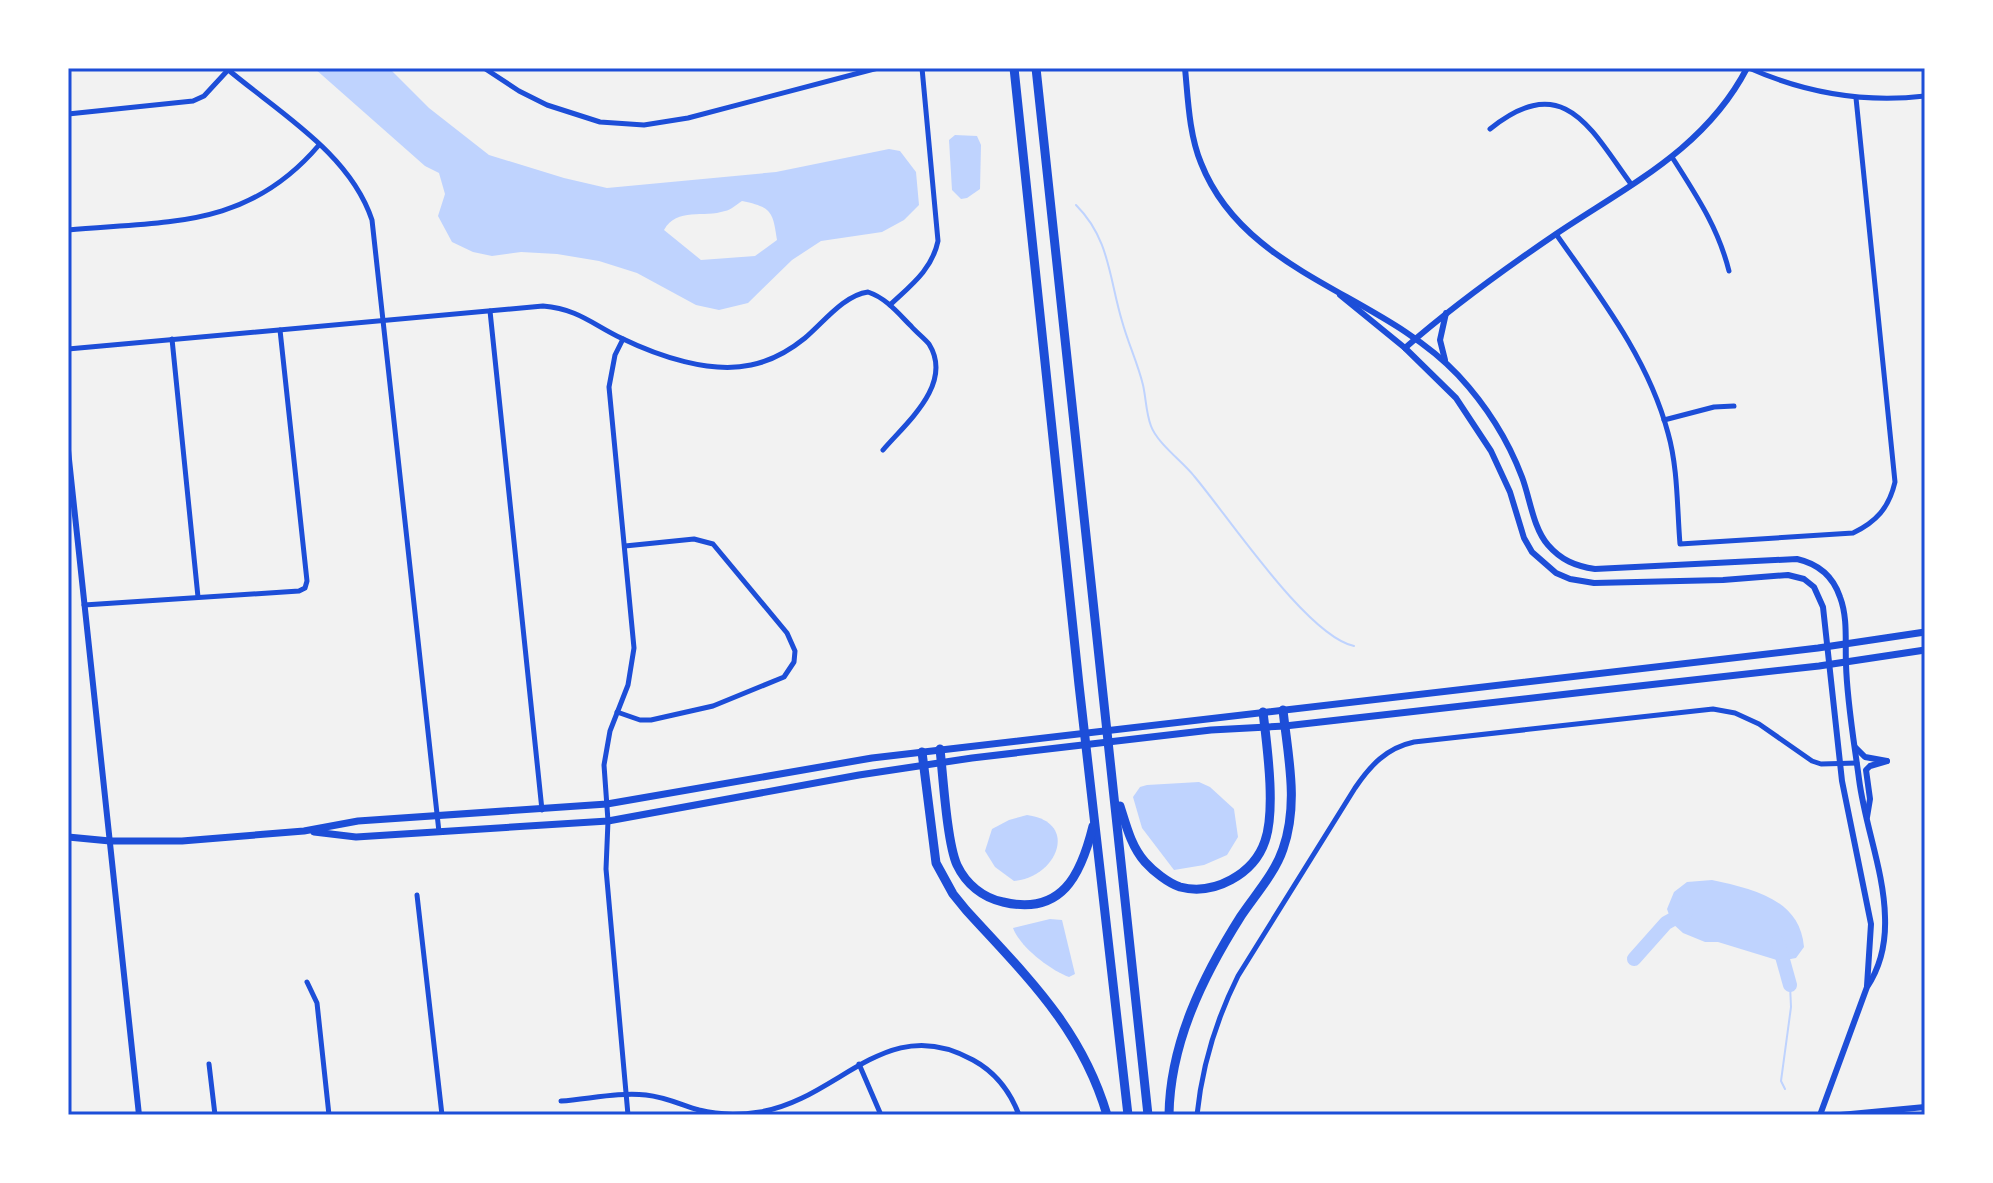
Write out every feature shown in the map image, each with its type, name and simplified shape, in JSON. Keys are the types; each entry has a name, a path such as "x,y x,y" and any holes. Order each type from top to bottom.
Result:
{"highway":[{"path":"1014,68 1128,1115"},
{"path":"1036,68 1148,1115"},
{"path":"1169,1115 1172,1079 1193,1005 1213,962 1282,852 1293,799 1283,710"},
{"path":"1115,795 1134,845 1150,867 1180,887 1209,887 1226,882 1252,863 1266,840 1270,818 1263,712"},
{"path":"940,749 956,863 964,878 990,898 1023,906 1050,900 1081,867 1094,819"},
{"path":"922,752 936,863 953,894 1060,1017 1097,1084 1107,1115"}],"main road":[{"path":"68,837 110,841 182,841 304,831 358,821 607,804 844,762 940,749 1829,646 1925,632"},
{"path":"304,831 356,837 608,821 942,761 1234,728 1285,726 1846,662 1925,650"}],"street":[{"path":"484,68 547,105 600,122 644,125 688,118 878,68"},
{"path":"890,305 925,272 936,253 938,241 922,68"},
{"path":"1185,68 1194,141 1200,162 1221,202 1251,236 1337,292 1355,299 1417,337 1447,363 1499,429 1521,474 1540,533 1560,557 1575,566 1595,569 1784,559 1808,561 1831,577 1842,600 1857,763 1880,877 1885,920 1878,970 1867,987 1820,1115"},
{"path":"1405,348 1480,286 1672,157 1710,123 1727,103 1748,68 1788,84 1856,98 1925,96"},
{"path":"68,114 193,101 204,96 227,69 342,165 365,200 376,241 439,832"},
{"path":"1556,234 1635,350 1648,377 1664,420 1673,459 1680,544 1853,533 1877,519 1892,496 1895,469 1856,98"},
{"path":"1490,129 1519,109 1546,104 1559,107 1584,120 1631,184"},
{"path":"68,230 184,220 231,210 275,188 319,145"},
{"path":"1672,157 1708,212 1729,271"},
{"path":"68,349 543,306 576,312 623,339 661,353 712,367 750,365 786,352 859,293 868,292 890,305 929,344 935,371 928,398 883,450"},
{"path":"1337,292 1351,307 1405,348 1456,398 1491,451 1510,492 1524,538 1532,552 1556,573 1594,583 1774,576 1804,579 1821,598 1829,646 1840,764 1871,924 1867,987"},
{"path":"490,311 542,810"},
{"path":"1446,312 1440,345 1447,363"},
{"path":"84,605 299,591 305,588 307,581 280,330"},
{"path":"172,339 198,597"},
{"path":"623,339 615,355 609,387 634,648 628,685 606,748 604,765 608,821 606,869 628,1115"},
{"path":"1664,420 1714,407 1734,406"},
{"path":"68,450 139,1115"},
{"path":"617,712 640,720 651,720 703,710 776,683 794,662 793,642 719,549 707,541 694,539 625,546"},
{"path":"1197,1115 1209,1049 1222,1008 1238,976 1355,788 1383,755 1414,742 1713,709 1735,713 1759,724 1812,761 1857,763"},
{"path":"1855,747 1865,757 1887,761 1866,770 1870,799 1867,823"},
{"path":"417,895 442,1115"},
{"path":"307,982 317,1003 329,1115"},
{"path":"561,1101 626,1095 658,1097 719,1113 759,1114 809,1097 885,1051 913,1045 949,1048 983,1065 997,1077 1019,1115"},
{"path":"209,1064 215,1115"},
{"path":"859,1064 881,1115"},
{"path":"1840,1115 1925,1107"}],"water":[{"path":"314,68 389,68 429,108 489,155 607,188 776,172 889,149 900,151 916,172 919,205 904,220 882,232 821,241 792,260 748,303 719,310 696,305 637,273 599,261 521,252 492,256 473,252 452,242 438,216 445,194 439,173 425,166","holes":["742,201 765,208 772,216 777,240 755,256 701,260 664,230 676,218 725,211"]},
{"path":"955,135 977,136 981,145 980,189 961,199 952,190 949,140"},
{"path":"1199,782 1210,787 1234,809 1238,837 1227,855 1204,865 1174,870 1142,828 1133,797 1140,787 1147,785"},
{"path":"1027,815 1043,820 1053,828 1058,838 1056,850 1042,870 1029,878 1014,881 995,867 985,851 992,829"},
{"path":"1712,880 1758,892 1784,907 1801,931 1804,947 1796,958 1780,961 1718,942 1705,942 1683,933 1672,923 1667,909 1674,892 1687,882"},
{"path":"1050,919 1062,920 1075,974 1069,977 1036,957 1013,928"}],"waterway":[{"path":"1076,205 1096,231 1102,245 1154,432 1194,476 1292,598 1314,621 1335,637 1354,646"},
{"path":"1634,959 1666,923 1686,912"},
{"path":"1778,942 1790,985"},
{"path":"1785,1089 1781,1081 1791,1007 1790,985"}]}
